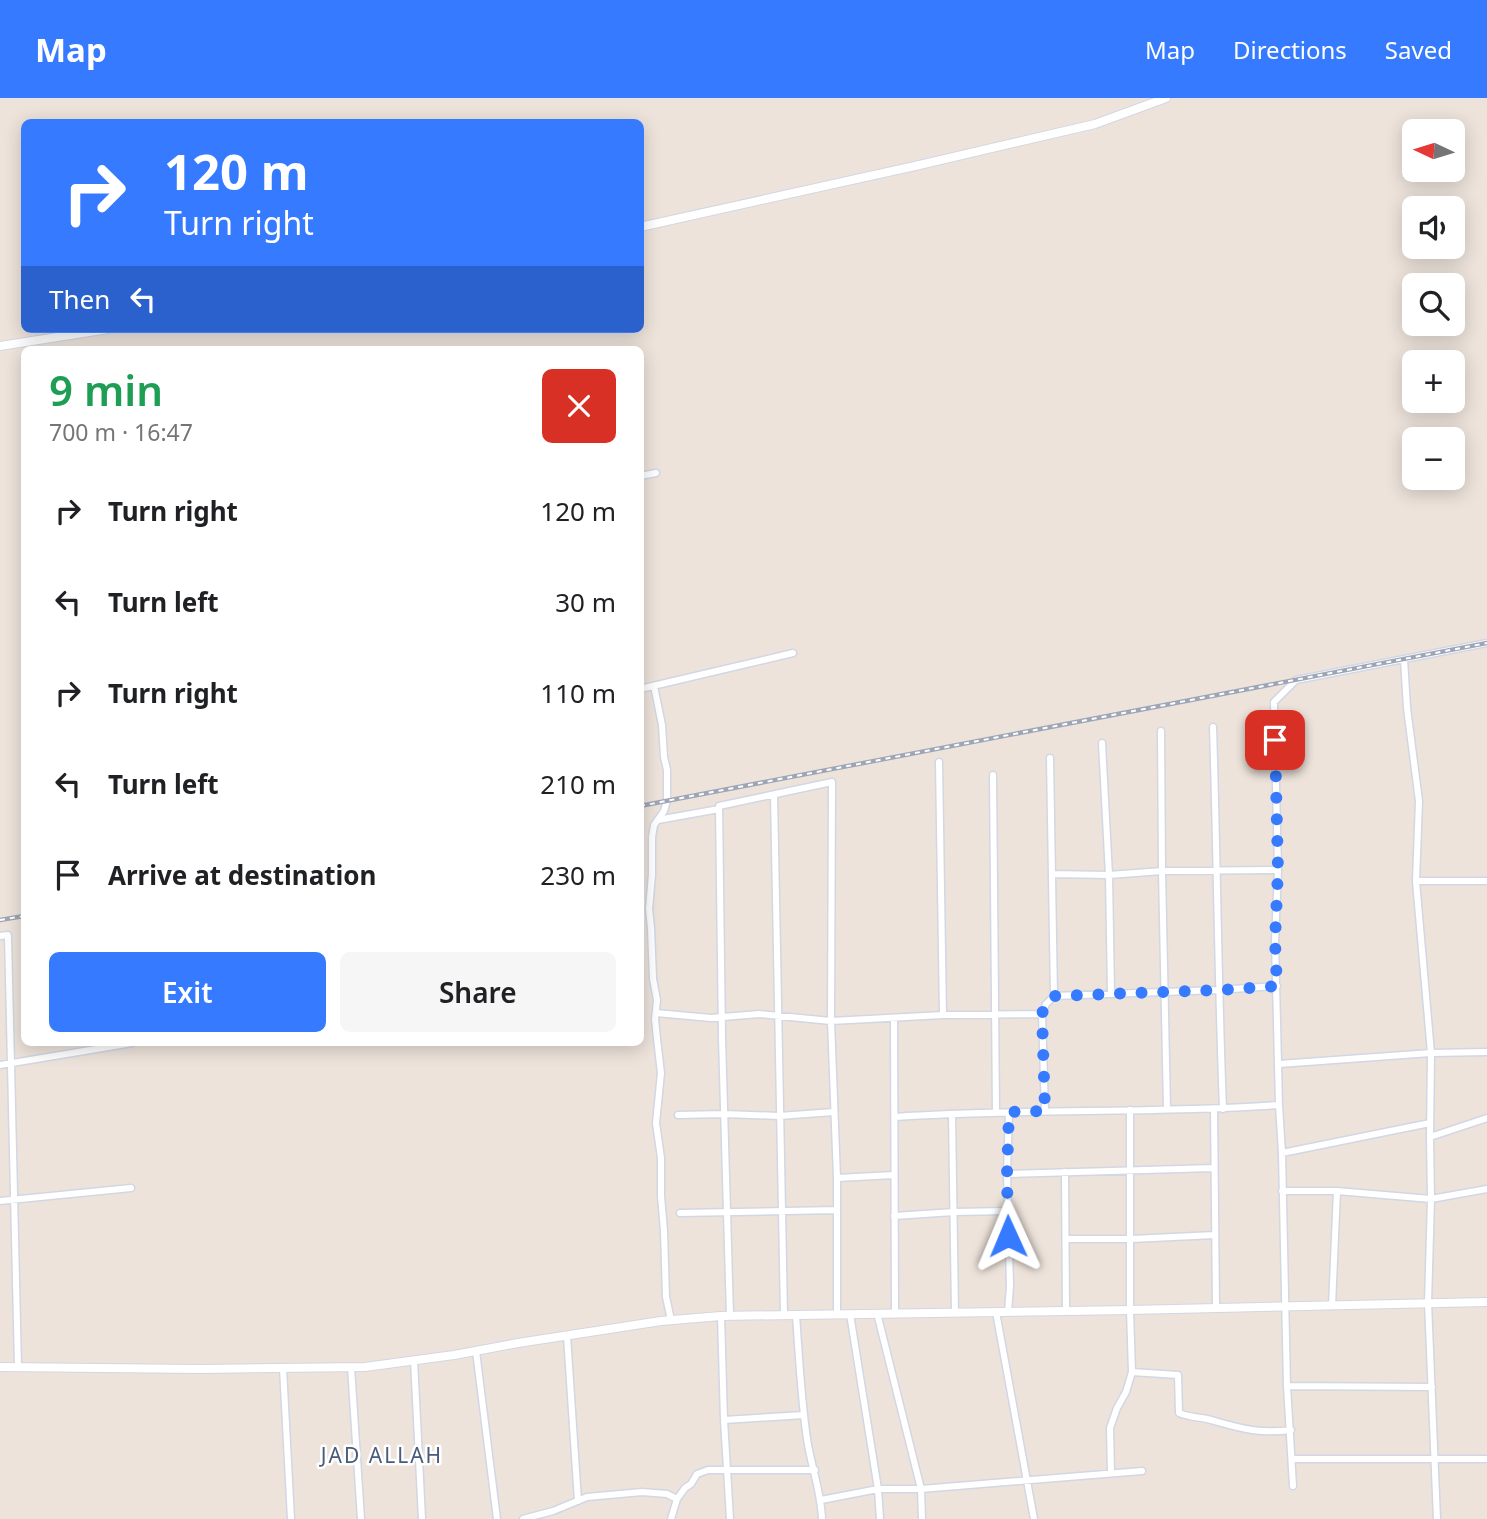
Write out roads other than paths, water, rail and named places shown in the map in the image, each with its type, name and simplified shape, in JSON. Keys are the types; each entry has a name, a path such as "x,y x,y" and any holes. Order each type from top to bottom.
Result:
{"street":[{"path":"644,227 1095,124 1167,98"},
{"path":"0,346 83,333"},
{"path":"644,475 656,473"},
{"path":"1293,1486 1287,1386 1275,941 1278,870 1274,702 1296,680 1487,643"},
{"path":"644,688 793,653"},
{"path":"1404,659 1407,708 1419,801 1416,881 1431,1052 1428,1303 1437,1519"},
{"path":"654,686 662,725 667,801 664,811 654,825 649,908 661,1073 656,1123 661,1158 666,1297 671,1320"},
{"path":"1213,727 1223,1109"},
{"path":"1161,731 1167,1109"},
{"path":"1102,743 1109,875 1111,993"},
{"path":"1050,758 1054,996"},
{"path":"939,762 943,1015"},
{"path":"993,775 996,1112"},
{"path":"730,1519 724,1420 728,1211 719,806 832,782 831,1021 837,1178 837,1314"},
{"path":"774,795 784,1315"},
{"path":"658,820 719,809"},
{"path":"1052,874 1278,870"},
{"path":"1416,881 1487,881"},
{"path":"0,936 8,935 18,1367"},
{"path":"1045,1111 1042,1014 1045,1004 1054,996 1277,986"},
{"path":"656,1013 711,1018 759,1014 831,1021 943,1015 1042,1014"},
{"path":"894,1018 895,1313"},
{"path":"0,1065 115,1046"},
{"path":"1279,1064 1431,1052 1487,1052"},
{"path":"895,1117 996,1112 1223,1109 1279,1105"},
{"path":"1214,1109 1216,1307"},
{"path":"1111,1473 1110,1428 1132,1372 1130,1110"},
{"path":"678,1115 779,1116 834,1112"},
{"path":"1008,1312 1009,1112"},
{"path":"951,1114 955,1312"},
{"path":"1430,1137 1487,1118"},
{"path":"1282,1153 1430,1123"},
{"path":"1007,1174 1214,1168"},
{"path":"1065,1172 1066,1311"},
{"path":"837,1178 894,1175"},
{"path":"0,1201 131,1188"},
{"path":"1282,1191 1337,1191 1431,1199 1487,1189"},
{"path":"1332,1306 1337,1191"},
{"path":"680,1213 836,1210"},
{"path":"894,1216 1007,1211"},
{"path":"1066,1239 1214,1235"},
{"path":"0,1367 365,1367 671,1320 726,1316 1487,1302"},
{"path":"996,1312 1034,1519"},
{"path":"877,1313 921,1489 922,1519"},
{"path":"850,1314 878,1489 880,1519"},
{"path":"796,1315 803,1415 821,1500 822,1519"},
{"path":"567,1336 578,1501"},
{"path":"475,1351 497,1519"},
{"path":"414,1360 422,1519"},
{"path":"351,1367 361,1519"},
{"path":"283,1368 290,1519"},
{"path":"1132,1372 1178,1375 1180,1413 1186,1416 1252,1431 1290,1430"},
{"path":"1287,1386 1432,1387"},
{"path":"724,1420 803,1415"},
{"path":"1293,1458 1487,1459"},
{"path":"671,1519 677,1499 685,1488 697,1474 708,1470 815,1470"},
{"path":"821,1500 878,1489 921,1489 1142,1471"},
{"path":"523,1519 553,1511 587,1497 642,1492 667,1494 677,1499"}],"railway":[{"path":"644,805 1487,643"},
{"path":"0,920 21,916"}],"district":[{"name":"JAD ALLAH","path":"382,1456"}]}
